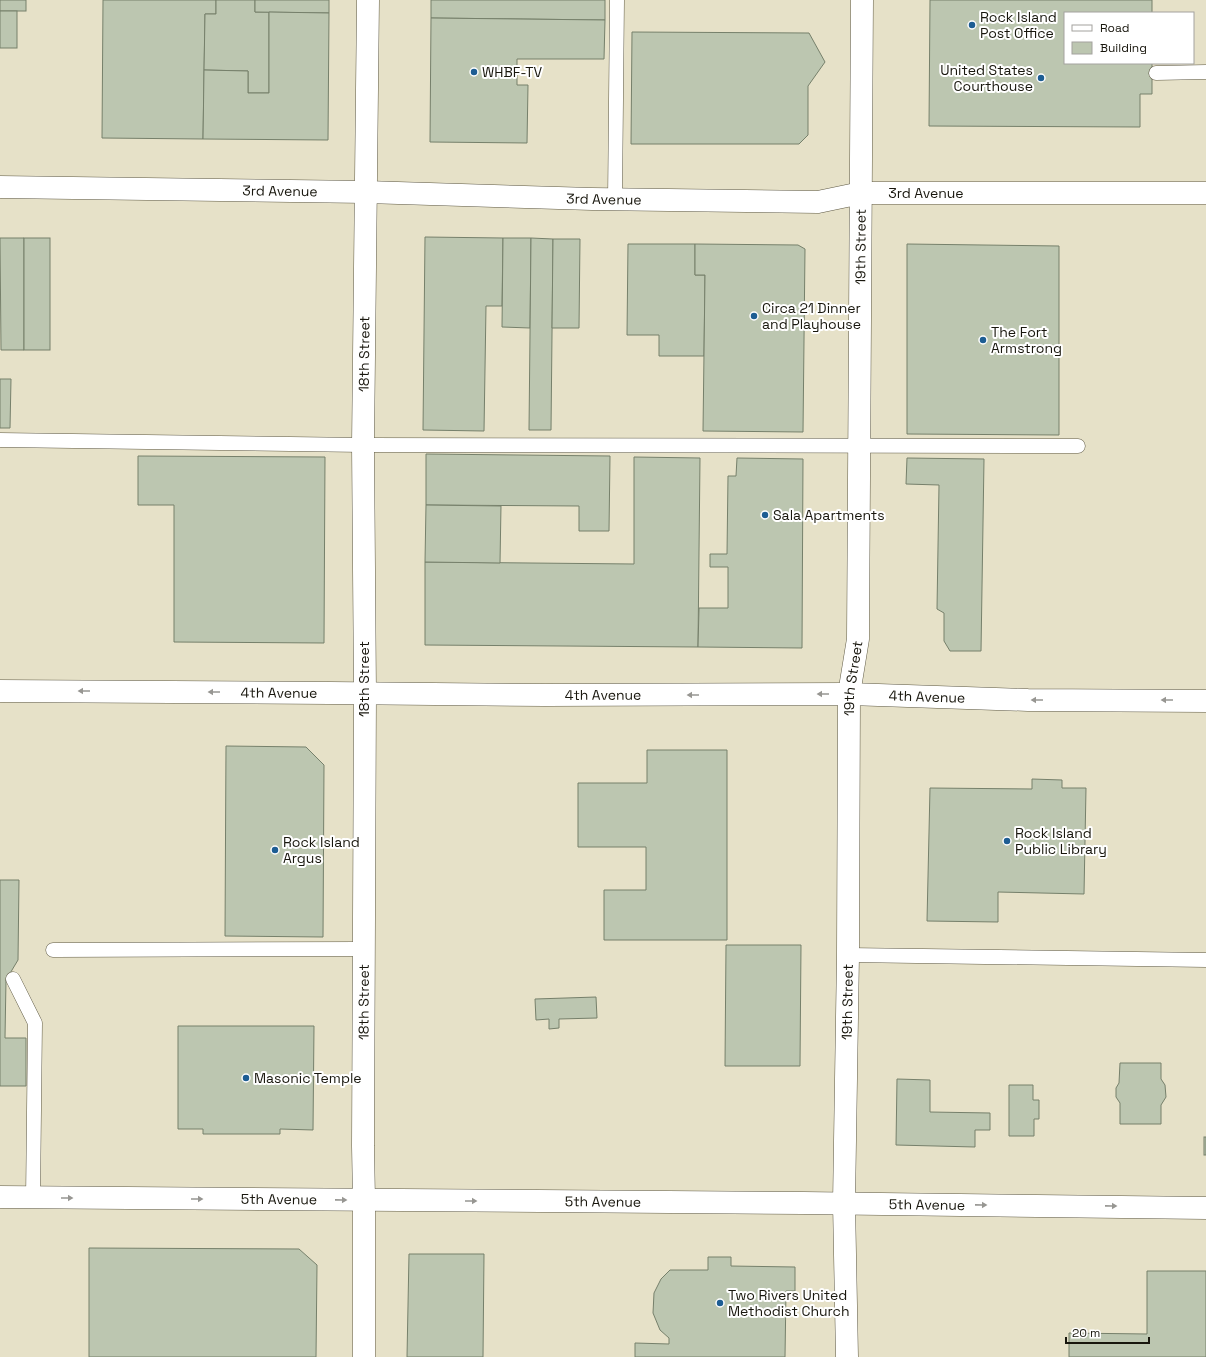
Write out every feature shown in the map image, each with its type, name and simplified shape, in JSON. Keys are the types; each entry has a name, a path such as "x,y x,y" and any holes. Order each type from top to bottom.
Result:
{"street":[{"name":"18th Street","path":"364,1357 363,949 365,693 363,445 368,0"},
{"name":"19th Street","path":"847,1357 844,1204 850,694 858,639 862,0"},
{"name":"3rd Avenue","path":"0,187 366,192 615,200 818,202 861,193 1206,193"},
{"name":"4th Avenue","path":"0,691 545,695 850,694 1028,700 1206,700"},
{"name":"5th Avenue","path":"0,1197 1206,1208"}],"lane":[{"path":"615,200 617,0"},
{"path":"1156,73 1206,72"},
{"path":"0,440 363,445 1078,446"},
{"path":"53,950 363,949"},
{"path":"848,955 1206,960"},
{"path":"13,979 35,1023 33,1198"}],"building":[{"path":"0,0 26,0 26,11 0,11"},
{"path":"103,0 216,0 216,14 205,14 203,139 102,138"},
{"path":"216,0 255,0 255,12 269,12 269,93 248,93 248,71 204,70 205,14 216,14"},
{"path":"255,0 329,0 329,13 255,12"},
{"path":"431,0 605,0 605,20 431,18"},
{"name":"United States Courthouse","path":"930,0 1152,0 1152,12 1064,12 1064,64 1152,64 1152,94 1140,94 1140,127 929,126"},
{"path":"0,11 17,11 17,48 0,48"},
{"path":"269,12 329,13 328,140 203,139 204,70 248,71 248,93 269,93"},
{"name":"WHBF-TV","path":"431,18 605,20 604,59 517,59 517,85 528,85 527,143 430,142"},
{"path":"632,32 809,33 825,62 808,86 808,135 799,144 631,144"},
{"path":"425,237 503,238 502,306 486,306 484,431 423,430"},
{"path":"0,238 24,238 24,350 1,350"},
{"path":"24,238 50,238 50,350 24,350"},
{"path":"503,238 531,238 530,328 502,327"},
{"path":"531,238 553,239 551,430 529,430"},
{"path":"553,239 580,239 579,328 552,328"},
{"path":"628,244 695,244 695,275 705,275 704,356 659,356 659,335 627,335"},
{"name":"Circa 21 Dinner and Playhouse","path":"695,244 798,245 805,249 803,432 703,431 705,275 695,275"},
{"name":"The Fort Armstrong","path":"907,244 1059,246 1059,435 907,434"},
{"path":"0,379 11,379 10,428 0,428"},
{"path":"426,454 610,456 609,531 579,531 579,506 426,505"},
{"path":"138,456 325,457 324,643 174,642 174,505 138,505"},
{"path":"634,457 700,458 698,647 425,645 425,562 634,564"},
{"name":"Sala Apartments","path":"737,458 803,459 802,648 698,647 699,608 728,608 728,567 710,567 710,554 727,554 728,476 736,476"},
{"path":"907,458 984,459 981,651 950,651 944,641 944,613 937,609 939,485 906,484"},
{"path":"426,505 501,506 500,563 425,562"},
{"name":"Rock Island Argus","path":"226,746 306,747 324,765 323,937 225,936"},
{"path":"647,750 727,750 727,940 604,940 604,890 646,890 646,847 578,847 578,783 647,783"},
{"name":"Rock Island Public Library","path":"1032,779 1062,780 1062,788 1086,788 1084,894 998,892 998,922 927,921 930,788 1032,789"},
{"path":"0,880 19,880 18,960 6,980 5,1038 26,1038 26,1086 0,1086"},
{"path":"726,945 801,945 800,1066 725,1066"},
{"path":"596,997 597,1018 559,1019 559,1028 549,1029 549,1019 536,1020 535,999"},
{"name":"Masonic Temple","path":"178,1026 314,1026 313,1130 280,1129 280,1134 203,1134 203,1129 178,1129"},
{"path":"1120,1063 1161,1063 1161,1079 1165,1085 1166,1097 1161,1105 1161,1124 1120,1124 1120,1103 1116,1097 1116,1088 1119,1083"},
{"path":"897,1079 930,1080 930,1112 990,1113 990,1130 975,1130 975,1147 896,1145"},
{"path":"1009,1085 1033,1085 1033,1100 1039,1100 1039,1119 1034,1119 1034,1136 1009,1136"},
{"path":"1204,1137 1206,1137 1206,1155 1204,1155"},
{"path":"89,1248 299,1249 317,1265 316,1357 89,1357"},
{"path":"409,1254 484,1254 483,1357 407,1357"},
{"name":"Two Rivers United Methodist Church","path":"708,1257 731,1257 731,1266 795,1267 795,1291 786,1291 785,1357 635,1357 635,1343 669,1344 669,1338 660,1330 653,1313 654,1293 661,1279 670,1270 708,1270"},
{"path":"1147,1271 1206,1271 1206,1357 1069,1357 1069,1333 1147,1334"}],"place":[{"name":"Rock Island Post Office","path":"972,25"},
{"name":"WHBF-TV","path":"474,72"},
{"name":"United States Courthouse","path":"1041,78"},
{"name":"Circa 21 Dinner and Playhouse","path":"754,316"},
{"name":"The Fort Armstrong","path":"983,340"},
{"name":"Sala Apartments","path":"765,515"},
{"name":"Rock Island Public Library","path":"1007,841"},
{"name":"Rock Island Argus","path":"275,850"},
{"name":"Masonic Temple","path":"246,1078"},
{"name":"Two Rivers United Methodist Church","path":"720,1303"}]}
